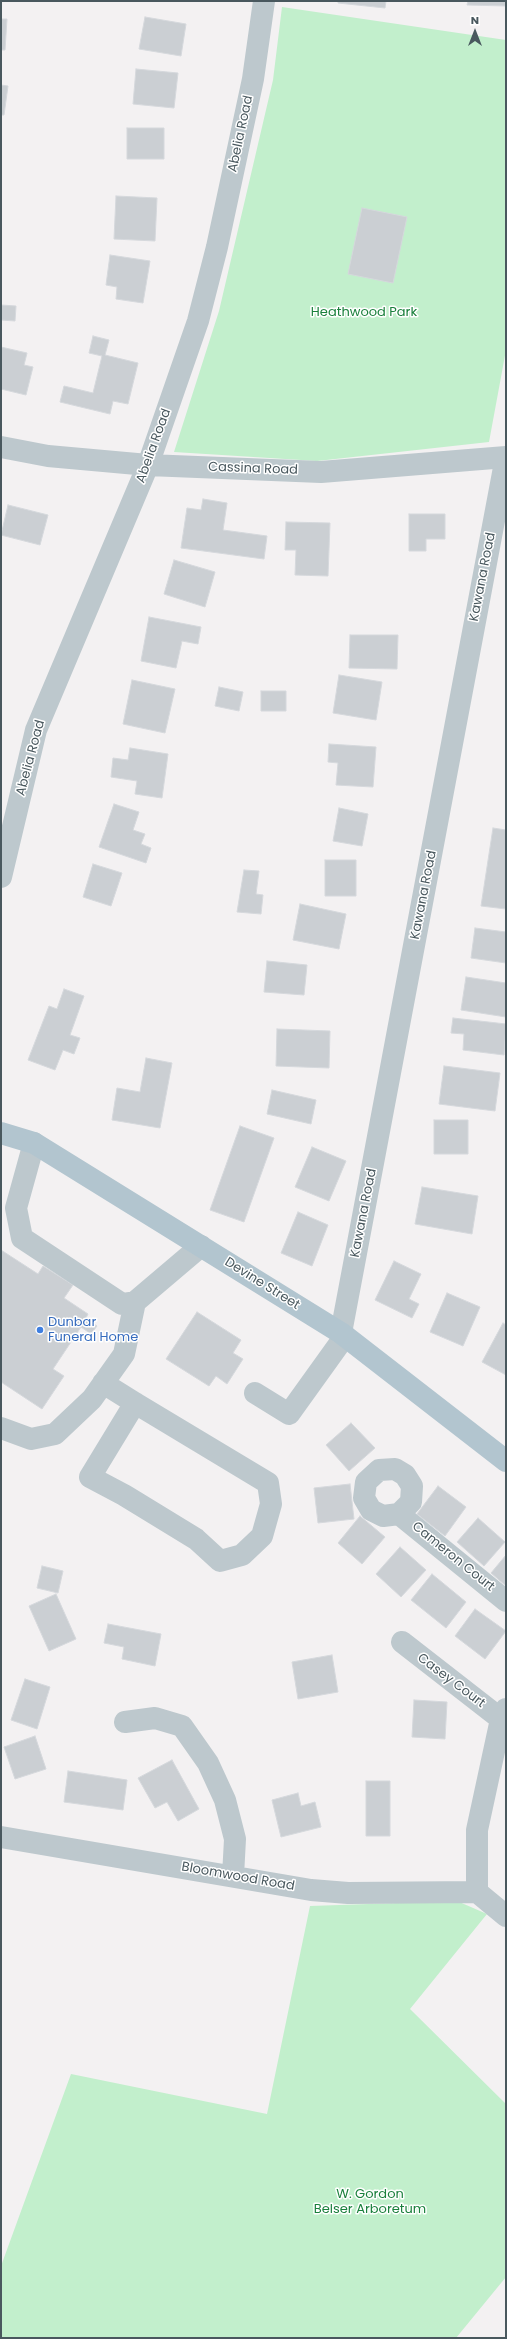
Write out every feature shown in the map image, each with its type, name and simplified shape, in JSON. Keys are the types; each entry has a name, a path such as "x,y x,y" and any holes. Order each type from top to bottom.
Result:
{"main road":[{"name":"Devine Street","path":"1,1133 34,1144 343,1334 506,1461"}],"street":[{"name":"Abelia Road","path":"1,877 36,730 148,465 198,321 217,247 253,79 264,1"},
{"name":"Cassina Road","path":"1,447 48,456 148,465 321,472 506,457"},
{"name":"Kawana Road","path":"343,1334 506,457"},
{"path":"34,1144 8,1206 22,1238 122,1304 135,1302 201,1246"},
{"path":"1,1428 31,1439 55,1434 92,1399 124,1354 135,1302"},
{"path":"256,1393 289,1414 343,1334"},
{"path":"103,1383 135,1402 268,1483 271,1504 262,1536 242,1555 220,1561 196,1539 124,1495 90,1477 135,1402"},
{"name":"Cameron Court","path":"399,1514 506,1601"},
{"name":"Casey Court","path":"402,1642 503,1714"},
{"path":"503,1714 477,1830 477,1892 506,1916"},
{"path":"125,1722 155,1718 182,1726 208,1763 225,1800 235,1839 233,1876"},
{"name":"Bloomwood Road","path":"1,1837 310,1890 348,1893 477,1892"}],"green space":[{"name":"Heathwood Park","path":"282,7 506,40 506,350 489,442 317,461 174,452 219,311 273,80"},
{"name":"W. Gordon Belser Arboretum","path":"457,1901 487,1914 410,2009 506,2104 506,2277 456,2338 1,2338 1,2266 71,2074 267,2114 310,1906"}],"building":[{"path":"338,1 386,1 385,8 338,3"},
{"path":"468,1 506,1 506,6 467,5"},
{"path":"145,17 186,24 181,56 139,49"},
{"path":"1,19 7,19 5,50 1,50"},
{"path":"136,69 178,73 174,108 133,104"},
{"path":"1,85 8,86 4,115 1,115"},
{"path":"127,128 164,128 164,159 127,159"},
{"path":"116,196 157,198 155,241 114,239"},
{"path":"362,208 407,217 393,283 348,274"},
{"path":"110,255 150,261 143,303 116,299 117,287 106,285"},
{"path":"1,305 16,306 15,321 1,320"},
{"path":"93,336 109,340 105,355 138,363 128,404 113,401 110,414 60,402 64,386 93,393 102,356 89,353"},
{"path":"1,347 27,353 24,365 33,367 26,395 1,389"},
{"path":"203,499 227,503 223,530 267,536 264,559 181,548 187,508 201,510"},
{"path":"8,505 48,515 40,545 1,535"},
{"path":"409,514 445,514 445,539 426,539 426,551 409,551"},
{"path":"286,522 330,523 328,576 295,575 296,550 285,550"},
{"path":"174,560 215,572 205,607 164,594"},
{"path":"149,617 201,627 198,644 182,641 176,668 141,661"},
{"path":"350,635 398,635 397,669 349,668"},
{"path":"339,675 382,682 376,720 333,713"},
{"path":"132,680 175,689 165,733 123,724"},
{"path":"219,687 243,692 239,711 215,706"},
{"path":"261,691 286,691 286,711 261,711"},
{"path":"329,744 376,747 373,787 336,785 338,763 328,762"},
{"path":"130,748 168,754 162,798 135,794 137,781 111,777 113,758 128,760"},
{"path":"114,804 139,812 133,830 145,834 141,844 151,848 146,863 99,847"},
{"path":"339,808 368,814 362,846 333,841"},
{"path":"493,828 506,830 506,909 481,906"},
{"path":"325,860 356,860 356,896 325,896"},
{"path":"93,864 122,873 111,906 83,897"},
{"path":"244,870 259,871 256,894 263,895 261,914 237,912"},
{"path":"300,904 346,914 339,949 293,940"},
{"path":"475,928 506,932 506,963 471,958"},
{"path":"267,961 307,965 304,995 264,992"},
{"path":"466,977 506,983 506,1017 461,1010"},
{"path":"64,989 84,996 70,1035 80,1038 74,1054 63,1050 55,1070 28,1060 49,1006 57,1009"},
{"path":"453,1018 506,1024 504,1055 463,1050 464,1034 451,1033"},
{"path":"277,1029 330,1031 329,1068 276,1066"},
{"path":"146,1058 172,1063 160,1128 112,1120 117,1088 140,1092"},
{"path":"444,1066 500,1073 495,1111 439,1104"},
{"path":"272,1090 316,1100 311,1124 267,1114"},
{"path":"434,1120 468,1120 468,1154 434,1154"},
{"path":"240,1126 274,1138 244,1222 210,1210"},
{"path":"312,1147 346,1161 329,1201 295,1187"},
{"path":"422,1187 478,1196 472,1234 415,1224"},
{"path":"298,1212 328,1225 312,1266 281,1253"},
{"name":"Dunbar Funeral Home","path":"1,1250 38,1274 43,1266 73,1285 64,1298 88,1314 86,1318 97,1326 91,1334 81,1327 53,1369 64,1376 42,1409 1,1382"},
{"path":"394,1261 421,1274 409,1299 419,1304 412,1318 375,1300"},
{"path":"447,1293 480,1307 463,1346 430,1332"},
{"path":"197,1312 241,1340 233,1353 243,1359 227,1384 216,1376 209,1386 166,1359"},
{"path":"503,1323 506,1325 506,1375 482,1362"},
{"path":"351,1423 375,1448 349,1471 326,1445"},
{"path":"350,1484 354,1519 318,1523 314,1488"},
{"path":"438,1486 466,1507 445,1536 417,1514"},
{"path":"360,1516 385,1537 362,1564 338,1543"},
{"path":"478,1518 505,1542 484,1566 457,1542"},
{"path":"400,1547 426,1570 401,1597 376,1574"},
{"path":"506,1555 506,1586 491,1573"},
{"path":"42,1566 63,1571 58,1593 37,1588"},
{"path":"432,1574 466,1602 446,1628 411,1600"},
{"path":"56,1594 76,1639 49,1651 29,1606"},
{"path":"475,1609 506,1631 485,1659 455,1636"},
{"path":"108,1624 161,1634 155,1666 122,1659 124,1647 104,1643"},
{"path":"332,1655 338,1692 298,1699 292,1662"},
{"path":"25,1679 50,1687 37,1729 11,1720"},
{"path":"414,1700 447,1702 445,1739 412,1737"},
{"path":"35,1736 46,1769 15,1779 4,1747"},
{"path":"172,1760 199,1809 178,1821 167,1802 155,1808 138,1778"},
{"path":"68,1771 127,1780 123,1810 64,1802"},
{"path":"366,1781 390,1781 390,1836 366,1836"},
{"path":"298,1793 301,1806 315,1802 321,1827 281,1837 272,1800"}],"place":[{"name":"Dunbar Funeral Home","path":"40,1330"}]}
